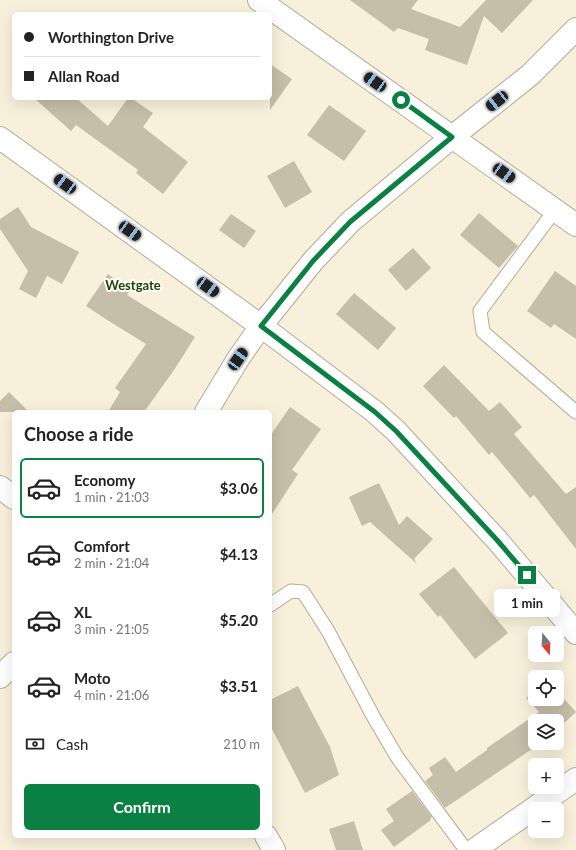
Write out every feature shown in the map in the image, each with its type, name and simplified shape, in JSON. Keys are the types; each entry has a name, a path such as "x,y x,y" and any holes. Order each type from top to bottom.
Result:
{"street":[{"path":"259,0 576,224"},
{"path":"207,410 238,359 261,326 313,261 350,222 452,137 530,75 576,28"},
{"path":"0,138 261,326 375,412 396,431 497,540 576,633"},
{"path":"0,487 12,496"},
{"path":"0,677 12,665"},
{"path":"474,850 576,779"},
{"path":"267,838 274,850"}],"lane":[{"path":"555,210 480,311 483,332 576,412"},
{"path":"272,604 291,591 303,592 328,631 373,716 397,757 466,850"}],"building":[{"path":"350,0 418,0 411,9 460,27 486,0 533,0 502,33 484,16 467,65 425,50 429,39 398,28 394,32"},
{"path":"272,65 292,79 270,110 270,100 272,100"},
{"path":"36,100 78,100 108,126 127,100 134,100 153,113 143,127 188,162 163,194 136,173 138,170 76,125 71,131"},
{"path":"329,105 366,131 344,161 307,135"},
{"path":"294,161 312,192 285,208 267,176"},
{"path":"18,207 31,227 79,252 62,284 47,276 36,298 19,289 28,271 0,229 0,219"},
{"path":"479,213 518,246 499,268 460,235"},
{"path":"231,214 256,231 244,248 219,230"},
{"path":"413,248 431,268 406,291 388,270"},
{"path":"555,271 576,286 576,339 554,324 551,328 527,311"},
{"path":"108,274 130,290 127,295 195,337 145,410 109,410 120,392 115,388 146,344 86,306"},
{"path":"354,293 396,328 378,350 336,314"},
{"path":"444,365 489,411 500,402 522,427 514,434 566,494 576,487 576,549 534,495 530,498 492,452 489,455 456,416 454,418 423,386"},
{"path":"9,392 27,410 0,412 0,401"},
{"path":"290,407 321,429 292,470 298,474 272,514 272,433"},
{"path":"379,483 399,525 407,516 433,539 414,559 417,564 370,522 362,526 349,497"},
{"path":"454,567 508,633 475,659 440,615 438,617 419,594"},
{"path":"298,686 330,747 339,775 305,793 272,729 272,699"},
{"path":"564,699 576,712 564,723 564,714 536,714 539,712 533,706 564,706"},
{"path":"528,720 528,750 531,750 445,808 425,781 433,775 429,768 445,757 456,772 487,750 487,748"},
{"path":"412,791 432,817 430,819 431,820 394,847 381,830 394,821 386,809"},
{"path":"354,821 363,850 336,850 329,829"}],"district":[{"name":"Westgate","path":"133,285"}],"route":[{"path":"401,100 452,137 350,222 313,261 261,326 375,412 396,431 497,540 527,575"}]}
